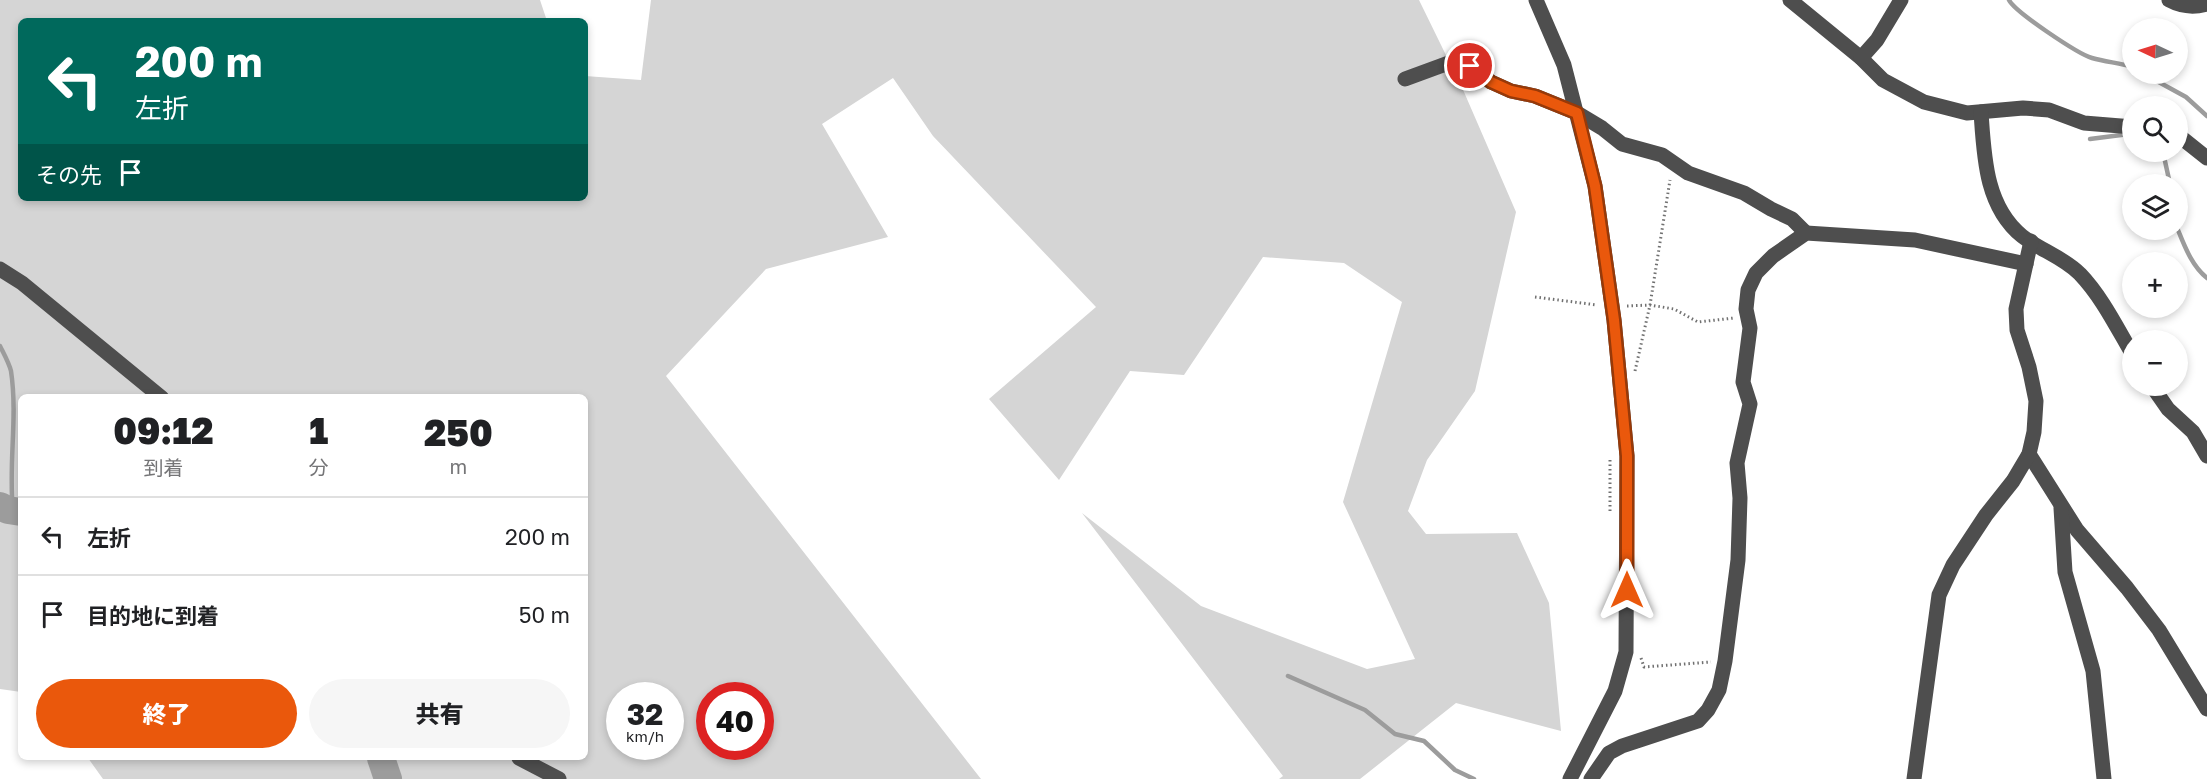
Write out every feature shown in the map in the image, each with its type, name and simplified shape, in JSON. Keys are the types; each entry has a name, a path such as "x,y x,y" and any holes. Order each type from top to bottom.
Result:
{"street":[{"path":"1536,0 1564,65 1595,186 1612,306 1627,456 1626,652 1616,691 1570,779"},
{"path":"1790,0 1861,58 1883,80 1924,102 1967,113 2023,108 2049,110 2084,123 2122,126"},
{"path":"1861,58 1877,40 1901,0"},
{"path":"2169,0 2178,5 2196,7 2207,4"},
{"path":"1405,79 1454,61 1470,66 1491,82 1511,91 1535,96 1577,113 1602,128 1622,144 1662,155 1688,173 1744,193 1792,219 1806,233"},
{"path":"1981,112 1988,177 2004,216 2022,236 2078,272 2094,289 2122,336"},
{"path":"2188,143 2207,158"},
{"path":"1591,779 1609,753 1622,746 1698,721 1708,711 1719,690 1738,560 1740,498 1737,463 1750,404 1743,382 1750,328 1746,309 1748,290 1756,273 1773,256 1806,233 1915,240 2026,264"},
{"path":"1914,779 1939,595 1953,565 1986,515 2013,481 2029,454 2034,432 2036,402 2029,367 2017,330 2016,309 2031,241"},
{"path":"0,269 22,283 157,394"},
{"path":"2159,396 2168,409 2193,432 2207,456"},
{"path":"2029,454 2077,530 2127,588 2159,630 2207,709"},
{"path":"2061,505 2065,572 2093,671 2104,779"},
{"path":"523,760 559,779"}],"path":[{"path":"1535,297 1612,306 1650,305 1674,309 1698,322 1748,316"}],"shaded area":[{"path":"0,0 540,0 546,18 18,18 18,201 588,201 588,76 641,80 651,0 1419,0 1464,92 1516,212 1475,391 1427,460 1408,511 1426,534 1517,533 1549,603 1561,731 1456,703 1360,779 1279,779 1283,776 1082,513 1201,606 1367,669 1415,659 1343,502 1402,302 1344,263 1263,257 1184,375 1130,371 1059,480 989,399 1096,307 933,136 893,78 822,124 888,237 766,269 666,376 981,779 103,779 89,760 588,760 588,394 18,394 18,692 0,689"}],"waterway":[{"path":"2009,0 2034,23 2085,55 2122,65"},
{"path":"2162,84 2186,97 2207,116"},
{"path":"2090,139 2122,135"},
{"path":"2165,162 2168,174"},
{"path":"2182,240 2193,262 2207,278"},
{"path":"0,346 11,371 13,389 13,511"},
{"path":"0,506 18,512"},
{"path":"1288,676 1365,710 1395,734 1424,741 1455,770 1474,779"},
{"path":"382,760 388,779"}],"route":[{"path":"1470,66 1491,82 1511,91 1535,96 1577,113 1595,186 1614,320 1627,456 1627,590"}]}
